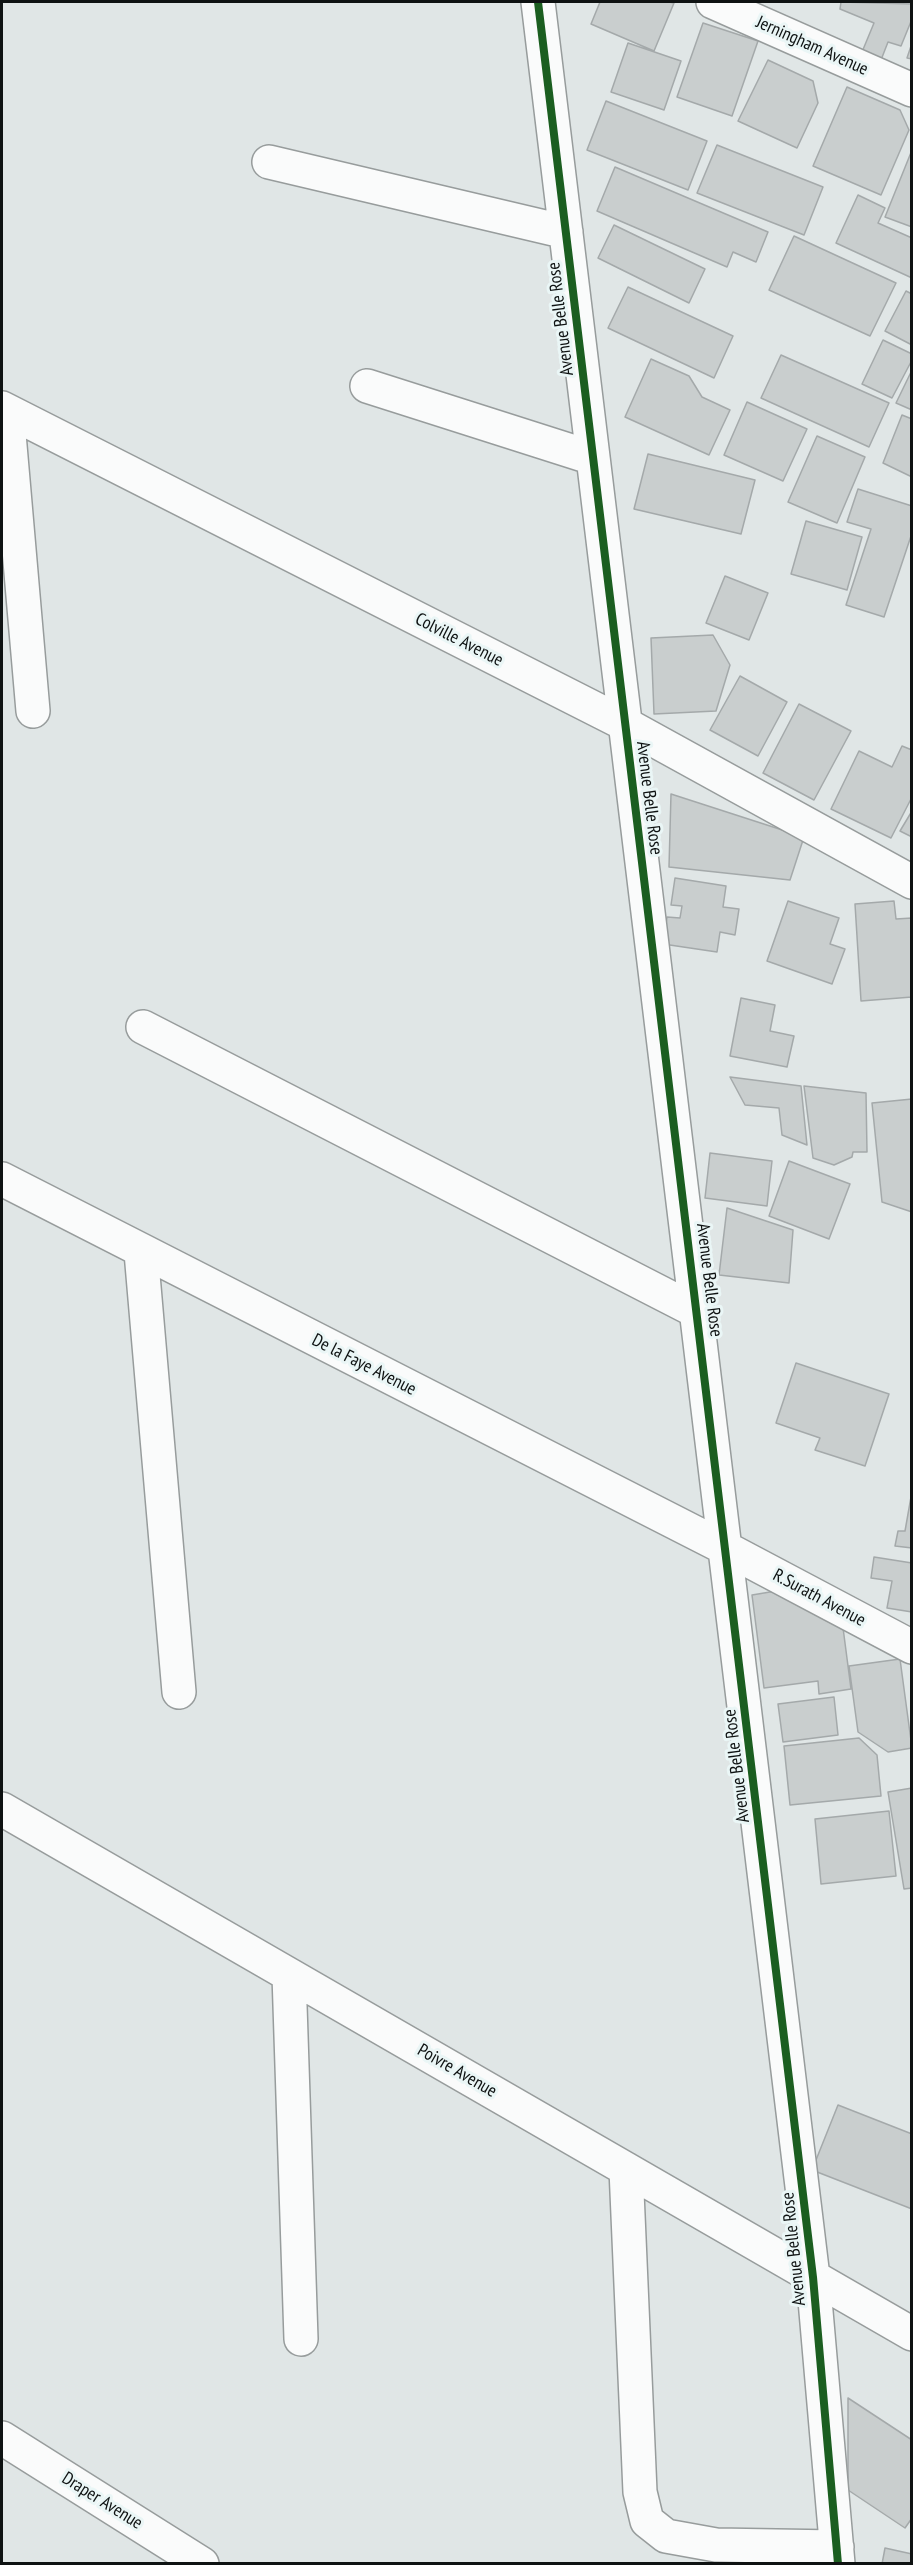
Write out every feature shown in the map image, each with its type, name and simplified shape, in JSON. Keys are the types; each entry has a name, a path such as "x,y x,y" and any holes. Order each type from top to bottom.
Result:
{"street":[{"name":"Avenue Belle Rose","path":"538,2 727,1549 813,2277 838,2555"},
{"name":"Jerningham Avenue","path":"712,2 912,90"},
{"path":"270,162 566,232"},
{"path":"367,386 593,458"},
{"path":"4,410 33,711"},
{"name":"Colville Avenue","path":"4,410 625,724 912,882"},
{"path":"143,1027 698,1312"},
{"name":"De la Faye Avenue","path":"2,1179 141,1252 727,1549"},
{"path":"141,1252 179,1692"},
{"name":"R.Surath Avenue","path":"727,1549 912,1647"},
{"name":"Poivre Avenue","path":"2,1809 912,2334"},
{"path":"289,1975 301,2340"},
{"path":"627,2169 640,2492 647,2521 666,2536 716,2545 838,2555"},
{"name":"Draper Avenue","path":"2,2438 202,2564"}],"building":[{"path":"600,2 674,3 654,51 591,24"},
{"path":"841,2 912,4 912,19 901,46 888,42 881,60 862,52 874,23 840,9"},
{"path":"703,23 758,41 732,116 677,97"},
{"path":"628,43 681,61 664,110 611,92"},
{"path":"912,43 912,59 907,58"},
{"path":"768,60 813,81 818,103 797,148 738,121"},
{"path":"847,87 900,110 909,130 881,195 813,166"},
{"path":"606,101 707,141 688,190 587,150"},
{"path":"717,145 823,187 804,235 697,193"},
{"path":"912,150 912,227 885,217"},
{"path":"615,167 768,232 756,262 733,252 727,267 597,211"},
{"path":"858,195 885,208 878,223 912,238 912,278 836,243"},
{"path":"614,225 705,269 689,303 598,258"},
{"path":"794,236 896,283 870,336 769,290"},
{"path":"628,287 733,336 714,378 608,328"},
{"path":"906,291 912,294 912,345 885,331"},
{"path":"883,340 912,354 912,360 892,398 862,384"},
{"path":"781,355 889,403 869,447 761,398"},
{"path":"651,359 689,376 702,397 730,410 709,455 625,417"},
{"path":"912,370 912,410 896,403"},
{"path":"747,402 807,429 783,481 724,455"},
{"path":"902,415 912,419 912,477 883,463"},
{"path":"817,436 865,457 837,523 788,502"},
{"path":"648,454 755,480 741,534 634,509"},
{"path":"858,489 912,506 912,533 884,617 846,605 871,529 847,522"},
{"path":"806,521 862,537 847,590 791,574"},
{"path":"725,576 768,593 749,640 706,623"},
{"path":"713,635 730,665 716,711 654,714 651,638"},
{"path":"740,676 787,702 758,756 710,730"},
{"path":"799,704 851,731 814,800 763,773"},
{"path":"902,746 912,750 912,797 891,838 831,809 859,751 892,767"},
{"path":"671,794 804,837 790,880 669,867"},
{"path":"912,811 912,837 900,831"},
{"path":"675,878 726,886 723,907 739,909 735,935 720,932 717,952 663,944 667,917 680,918 682,906 671,905"},
{"path":"788,901 839,918 830,944 845,949 832,984 767,961"},
{"path":"894,901 896,919 912,918 912,997 861,1001 855,904"},
{"path":"741,998 775,1005 770,1031 794,1036 787,1067 730,1056"},
{"path":"730,1077 801,1086 807,1145 782,1135 779,1108 745,1105"},
{"path":"804,1086 866,1093 867,1152 853,1152 852,1157 834,1165 813,1158"},
{"path":"912,1099 912,1212 882,1202 872,1103"},
{"path":"710,1153 772,1161 767,1206 705,1198"},
{"path":"789,1161 850,1184 829,1239 769,1216"},
{"path":"727,1208 793,1230 789,1283 719,1275"},
{"path":"796,1363 889,1394 865,1466 815,1450 820,1438 776,1423"},
{"path":"911,1497 912,1548 895,1546 898,1531 905,1531"},
{"path":"874,1557 912,1563 912,1612 887,1608 892,1581 871,1578"},
{"path":"782,1590 842,1620 851,1689 819,1694 818,1681 764,1688 752,1595"},
{"path":"900,1659 912,1748 888,1752 858,1732 849,1666"},
{"path":"834,1697 838,1735 783,1742 778,1704"},
{"path":"859,1738 877,1755 881,1796 790,1805 784,1746"},
{"path":"912,1788 912,1888 904,1889 888,1792"},
{"path":"889,1811 896,1876 821,1884 815,1819"},
{"path":"838,2105 912,2134 912,2209 812,2170"},
{"path":"848,2398 912,2440 912,2518 905,2528 848,2490"},
{"path":"885,2548 912,2554 912,2564 882,2564"}],"cycle path":[{"path":"538,2 813,2277 838,2564"}]}
